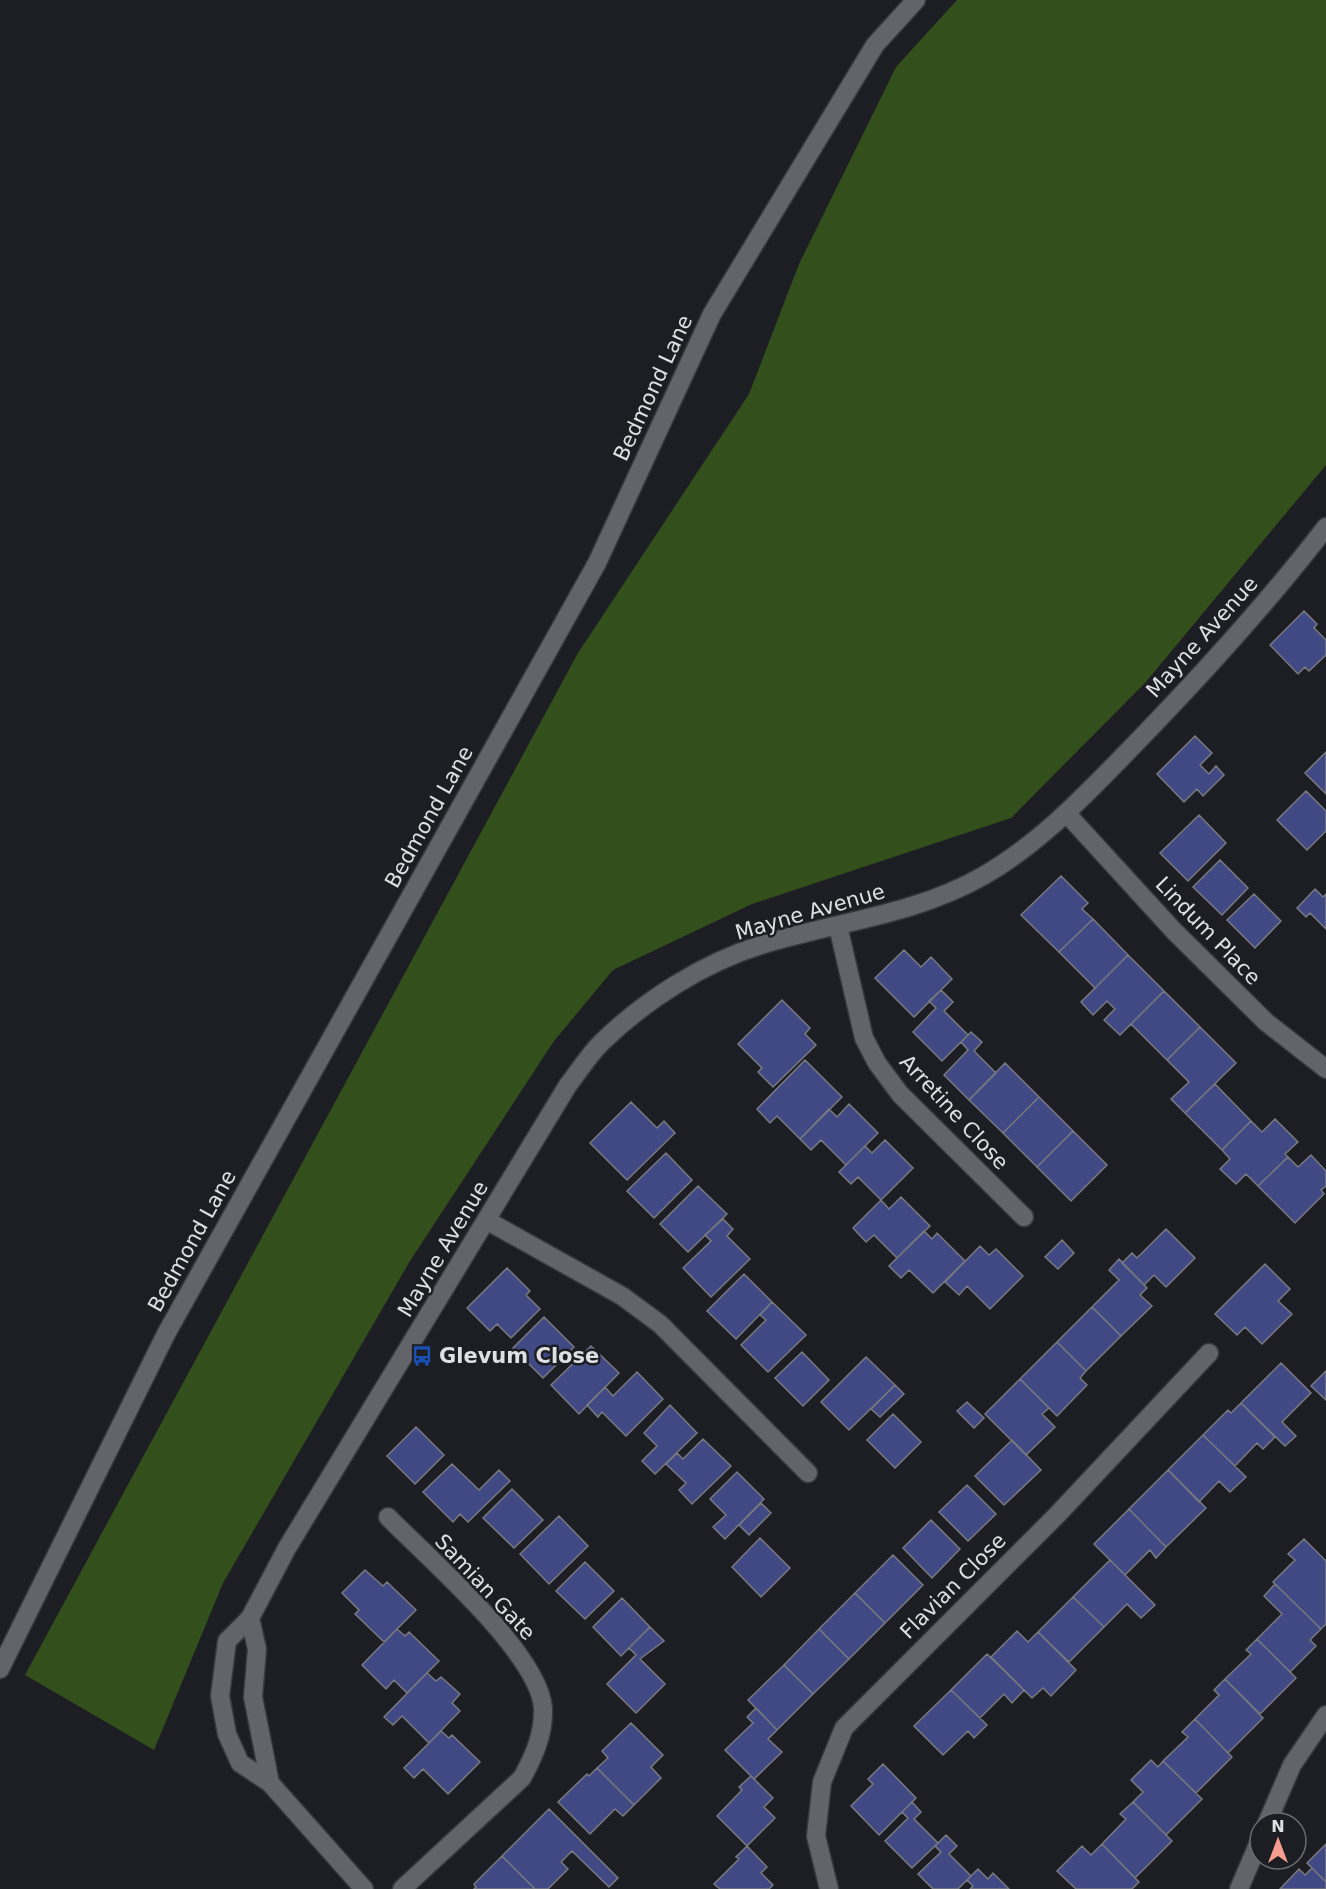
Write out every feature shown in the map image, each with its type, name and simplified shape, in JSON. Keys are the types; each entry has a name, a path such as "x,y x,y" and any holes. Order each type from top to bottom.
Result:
{"street":[{"name":"Bedmond Lane","path":"0,1669 166,1334 597,563 712,314 875,45 916,0"},
{"name":"Mayne Avenue","path":"364,1889 270,1782 240,1763 227,1734 220,1696 227,1641 250,1618 287,1548 568,1085 599,1045 637,1011 698,972 760,945 902,909 948,893 983,876 1025,848 1067,814 1180,698 1326,527"},
{"name":"Lindum Place","path":"1067,814 1174,931 1266,1022 1326,1069"},
{"name":"Arretine Close","path":"838,926 864,1038 877,1063 900,1094 1024,1217"},
{"path":"486,1220 622,1296 660,1324 808,1473"},
{"name":"Flavian Close","path":"829,1889 816,1836 822,1782 844,1728 1057,1515 1209,1353"},
{"name":"Samian Gate","path":"388,1517 500,1630 527,1665 538,1686 543,1707 541,1731 534,1757 522,1778 402,1889"},
{"name":"Mayne Avenue","path":"250,1618 257,1649 253,1697 270,1782"},
{"path":"1272,1811 1292,1765 1326,1715"},
{"path":"1239,1889 1248,1868"}],"green space":[{"path":"957,0 1326,0 1326,465 1145,683 1011,818 752,904 613,970 554,1041 410,1261 223,1583 154,1750 25,1675 578,653 749,394 799,264 896,67"}],"building":[{"path":"1304,611 1317,624 1314,628 1326,640 1326,655 1309,671 1305,667 1298,674 1270,645"},
{"path":"1195,736 1212,753 1200,765 1209,774 1216,766 1224,775 1203,796 1197,789 1184,802 1157,774"},
{"path":"1326,752 1326,794 1305,773"},
{"path":"1306,791 1326,811 1326,831 1307,850 1277,820"},
{"path":"1199,815 1226,843 1188,881 1160,853"},
{"path":"1220,860 1248,888 1222,915 1193,887"},
{"path":"1061,876 1088,903 1082,909 1093,919 1059,952 1021,915"},
{"path":"1315,889 1323,897 1326,894 1326,929 1310,913 1306,917 1297,908"},
{"path":"1254,894 1281,921 1255,948 1227,920"},
{"path":"1093,919 1128,955 1095,988 1059,952"},
{"path":"904,950 921,967 931,957 952,979 914,1017 875,978"},
{"path":"1128,955 1164,991 1120,1035 1104,1020 1115,1009 1107,1001 1093,1015 1081,1002"},
{"path":"941,990 953,1002 944,1011 968,1035 942,1061 913,1032 936,1008 929,1001"},
{"path":"1164,991 1200,1027 1167,1060 1131,1024"},
{"path":"782,1000 810,1028 805,1034 816,1045 773,1087 758,1072 762,1068 738,1044"},
{"path":"1200,1027 1236,1063 1185,1113 1171,1099 1189,1082 1167,1060"},
{"path":"971,1032 982,1042 974,1051 996,1073 969,1100 944,1075 968,1050 961,1042"},
{"path":"805,1060 842,1097 800,1139 777,1116 770,1123 757,1109"},
{"path":"1005,1063 1039,1097 1003,1133 969,1100"},
{"path":"1215,1084 1251,1121 1222,1150 1185,1113"},
{"path":"1039,1097 1073,1131 1037,1167 1003,1133"},
{"path":"631,1102 657,1128 664,1121 675,1133 627,1180 590,1143"},
{"path":"849,1104 878,1133 846,1165 821,1140 811,1150 800,1139 829,1109 837,1117"},
{"path":"1275,1119 1298,1142 1285,1154 1288,1157 1258,1186 1246,1174 1236,1184 1220,1169 1230,1159 1222,1150 1251,1121 1262,1132"},
{"path":"1073,1131 1107,1165 1071,1201 1037,1167"},
{"path":"885,1140 913,1168 881,1200 858,1177 851,1184 839,1172 865,1146 872,1153"},
{"path":"666,1153 692,1180 654,1218 627,1191"},
{"path":"1311,1155 1326,1171 1326,1186 1321,1190 1324,1194 1295,1223 1258,1186 1288,1157 1298,1167"},
{"path":"698,1186 727,1214 688,1252 660,1224"},
{"path":"901,1197 930,1226 897,1258 874,1235 866,1242 853,1228 881,1200 889,1209"},
{"path":"723,1219 733,1229 727,1236 750,1259 711,1297 683,1268 711,1241 705,1235"},
{"path":"1166,1229 1195,1258 1166,1287 1154,1275 1144,1285 1122,1263 1132,1253 1137,1258"},
{"path":"924,1231 932,1239 937,1233 965,1261 933,1293 909,1270 901,1278 889,1266"},
{"path":"1062,1240 1074,1253 1058,1269 1045,1257"},
{"path":"980,1246 989,1255 996,1249 1023,1276 990,1309 967,1286 959,1295 945,1282"},
{"path":"1119,1259 1147,1288 1140,1295 1152,1306 1121,1336 1092,1307 1119,1280 1109,1270"},
{"path":"1265,1264 1290,1289 1278,1301 1292,1314 1262,1344 1245,1327 1237,1335 1215,1314"},
{"path":"507,1268 530,1291 526,1295 540,1309 511,1338 497,1324 490,1331 467,1308"},
{"path":"744,1274 772,1302 736,1339 707,1311"},
{"path":"772,1302 806,1335 768,1372 741,1345 766,1320 760,1315"},
{"path":"1092,1307 1121,1336 1086,1371 1057,1342"},
{"path":"544,1317 574,1347 543,1378 513,1348"},
{"path":"1057,1342 1086,1371 1080,1378 1087,1385 1057,1416 1020,1379"},
{"path":"591,1346 619,1373 579,1414 551,1385"},
{"path":"802,1352 829,1380 803,1406 775,1378"},
{"path":"866,1357 895,1385 849,1430 821,1402"},
{"path":"1281,1363 1311,1393 1282,1422 1296,1436 1285,1446 1241,1403"},
{"path":"1326,1371 1326,1400 1311,1386"},
{"path":"637,1372 663,1399 626,1436 602,1412 598,1417 587,1405 605,1387 613,1396"},
{"path":"1020,1379 1049,1408 1042,1414 1055,1427 1026,1455 985,1414"},
{"path":"895,1385 904,1394 880,1417 871,1409"},
{"path":"967,1402 984,1418 974,1428 957,1411"},
{"path":"1241,1403 1275,1437 1263,1449 1257,1443 1235,1466 1203,1435 1228,1410 1231,1413"},
{"path":"670,1405 697,1433 655,1474 642,1461 657,1446 644,1433"},
{"path":"893,1414 921,1442 895,1468 867,1440"},
{"path":"416,1427 444,1455 415,1484 387,1456"},
{"path":"1203,1435 1246,1477 1230,1492 1219,1481 1199,1502 1168,1470"},
{"path":"703,1439 731,1466 692,1504 679,1490 686,1483 666,1464 677,1453 683,1459"},
{"path":"1012,1440 1041,1470 1004,1505 975,1476"},
{"path":"452,1464 479,1490 499,1470 510,1481 468,1522 460,1514 453,1522 423,1492"},
{"path":"1168,1470 1206,1508 1166,1547 1129,1509"},
{"path":"737,1472 764,1499 725,1539 713,1527 726,1515 710,1499"},
{"path":"967,1485 996,1514 968,1541 939,1512"},
{"path":"512,1489 543,1520 514,1548 483,1518"},
{"path":"761,1503 771,1513 749,1535 739,1525"},
{"path":"1129,1509 1166,1547 1156,1558 1150,1550 1125,1575 1094,1544"},
{"path":"559,1516 588,1546 549,1584 520,1554"},
{"path":"931,1520 960,1549 932,1578 903,1548"},
{"path":"760,1538 790,1568 761,1597 732,1567"},
{"path":"1304,1539 1326,1561 1326,1624 1321,1629 1273,1582 1295,1560 1288,1554"},
{"path":"893,1555 923,1585 885,1623 855,1593"},
{"path":"1110,1560 1155,1605 1141,1618 1127,1604 1104,1627 1073,1597"},
{"path":"585,1562 614,1591 585,1619 556,1591"},
{"path":"365,1570 383,1586 387,1582 416,1610 384,1642 355,1614 359,1610 342,1593"},
{"path":"1275,1584 1321,1629 1310,1640 1316,1646 1290,1672 1257,1639 1282,1614 1264,1596"},
{"path":"855,1593 885,1623 849,1659 819,1629"},
{"path":"1073,1597 1104,1627 1069,1662 1038,1632"},
{"path":"622,1598 650,1627 621,1656 593,1627"},
{"path":"650,1627 664,1641 640,1659 665,1684 636,1713 607,1684 636,1655 629,1648"},
{"path":"397,1629 405,1636 409,1632 439,1661 407,1693 394,1680 386,1689 362,1665"},
{"path":"819,1629 849,1659 813,1694 784,1665"},
{"path":"1017,1631 1028,1642 1038,1632 1076,1670 1051,1696 1043,1688 1032,1698 991,1657"},
{"path":"1257,1639 1296,1678 1260,1714 1225,1679 1251,1654 1246,1650"},
{"path":"987,1654 1024,1690 1012,1703 1004,1694 980,1718 951,1690"},
{"path":"784,1665 813,1694 777,1730 748,1700"},
{"path":"427,1673 436,1681 441,1677 460,1694 452,1703 460,1711 429,1743 402,1716 393,1725 384,1717"},
{"path":"1225,1679 1263,1718 1228,1753 1195,1719 1219,1695 1214,1690"},
{"path":"951,1690 987,1725 974,1738 968,1731 943,1755 914,1726"},
{"path":"756,1708 777,1730 768,1739 782,1752 754,1779 725,1750 753,1723 747,1717"},
{"path":"1195,1719 1232,1757 1196,1793 1163,1761 1188,1737 1182,1732"},
{"path":"631,1723 663,1755 651,1767 661,1778 634,1805 597,1768 608,1758 602,1751"},
{"path":"441,1731 449,1738 452,1735 480,1762 448,1794 423,1769 414,1778 404,1768"},
{"path":"1151,1760 1158,1767 1163,1761 1202,1799 1166,1835 1133,1802 1143,1792 1131,1780"},
{"path":"883,1764 916,1798 879,1835 851,1806 873,1784 868,1779"},
{"path":"597,1768 634,1805 623,1816 615,1809 590,1834 558,1802 587,1774 589,1776"},
{"path":"751,1776 773,1798 764,1807 775,1818 747,1846 717,1816 742,1790 739,1787"},
{"path":"912,1802 921,1812 914,1819 938,1843 912,1868 885,1841 908,1818 902,1812"},
{"path":"1133,1802 1172,1841 1135,1878 1102,1844 1126,1819 1120,1814"},
{"path":"549,1809 618,1878 609,1887 572,1851 561,1862 568,1869 548,1889 535,1889 502,1856"},
{"path":"946,1835 957,1846 949,1854 971,1876 958,1889 933,1889 918,1874 941,1852 935,1846"},
{"path":"1102,1844 1139,1882 1132,1889 1076,1889 1057,1871 1082,1846 1091,1855"},
{"path":"1326,1844 1326,1882 1308,1864"},
{"path":"747,1846 767,1867 761,1873 773,1885 769,1889 720,1889 714,1884 739,1859 736,1857"},
{"path":"502,1856 535,1889 474,1889 476,1887 474,1884"},
{"path":"1312,1868 1326,1882 1326,1889 1280,1889 1297,1871 1305,1875"},
{"path":"978,1869 988,1879 993,1873 1009,1889 970,1889 973,1886 967,1880"}],"place":[{"name":"Glevum Close","path":"422,1356"}]}
